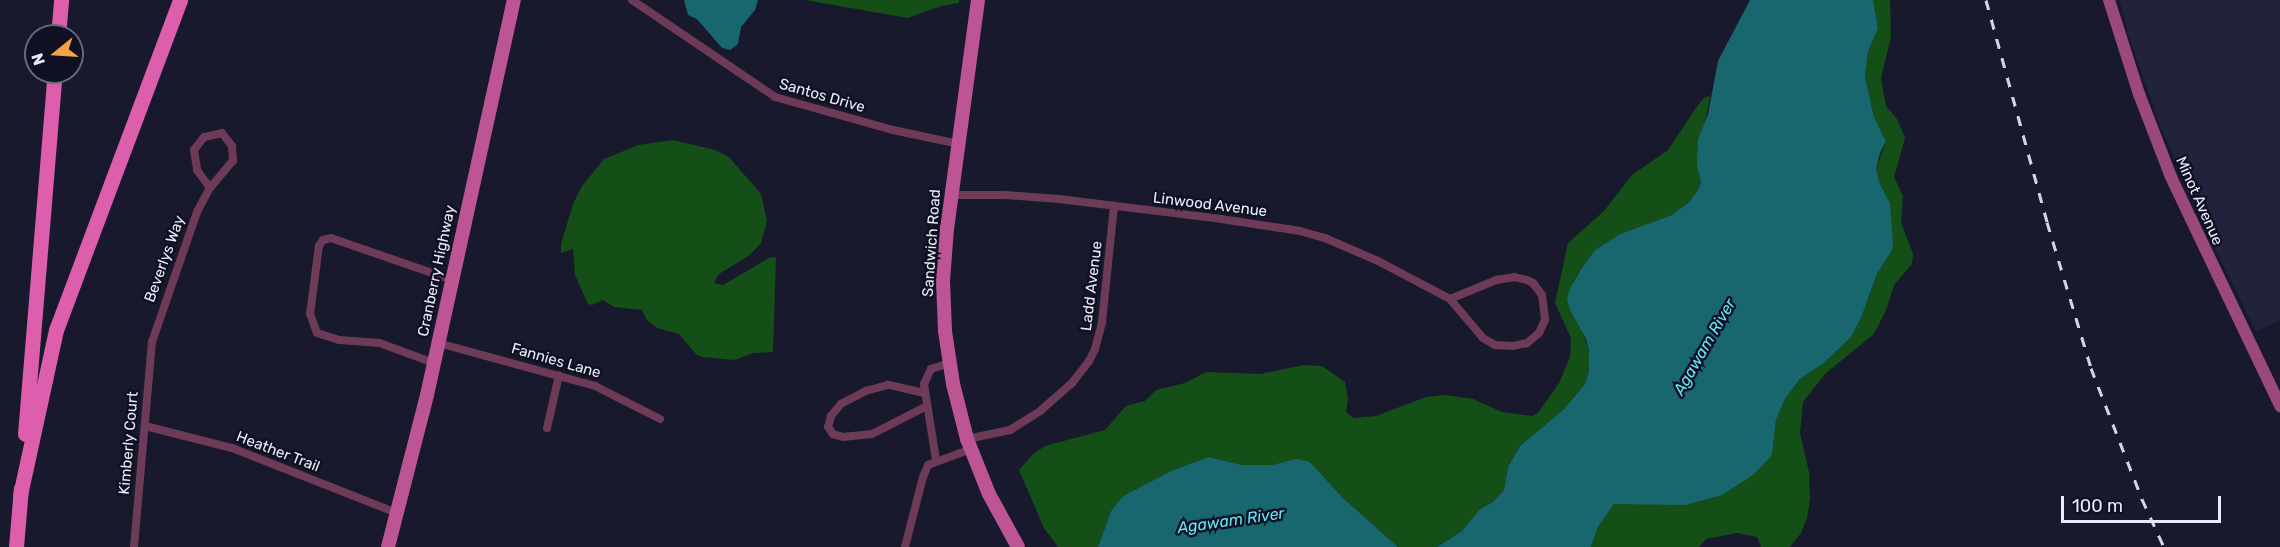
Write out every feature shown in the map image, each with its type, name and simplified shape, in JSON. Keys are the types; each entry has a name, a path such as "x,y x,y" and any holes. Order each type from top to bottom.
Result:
{"highway":[{"path":"59,24 61,0"},
{"path":"20,495 56,330 180,0"},
{"path":"16,547 54,84"}],"main road":[{"name":"Cranberry Highway","path":"388,547 434,363 513,0"},
{"name":"Sandwich Road","path":"978,0 951,195 943,281 949,363 969,444 989,494 1018,547"},
{"name":"Minot Avenue","path":"2109,0 2139,94 2171,177 2203,250 2280,406"}],"street":[{"name":"Santos Drive","path":"632,0 775,97 893,130 959,144"},
{"name":"Beverlys Way","path":"152,342 181,252 210,188 227,170 234,157 232,147 222,133 204,137 194,150 197,171 210,188"},
{"name":"Linwood Avenue","path":"951,195 1006,195 1114,206 1221,219 1312,234 1406,274 1450,299 1483,338 1495,345 1513,346 1527,343 1539,333 1545,320 1544,303 1538,288 1521,278 1496,280 1450,299"},
{"name":"Ladd Avenue","path":"936,460 969,444 1010,430 1040,411 1072,383 1089,361 1097,343 1102,322 1114,206"},
{"path":"434,363 380,343 329,338 317,333 310,314 319,246 323,240 331,238 387,260 452,280"},
{"name":"Kimberly Court","path":"134,547 152,342"},
{"name":"Fannies Lane","path":"438,343 559,375 609,392 660,419"},
{"path":"905,547 923,477 928,465 936,460 925,407 924,393 927,373 936,365 949,363"},
{"path":"548,428 559,375"},
{"path":"924,393 888,385 866,391 841,404 831,416 828,427 833,434 843,436 872,434 925,407"},
{"name":"Heather Trail","path":"145,426 232,448 397,513"}],"shaded area":[{"path":"2120,0 2280,0 2280,320 2256,331 2212,243 2161,128 2129,37"}],"green space":[{"path":"805,0 959,0 959,3 941,6 908,18"},
{"path":"1873,0 1890,0 1891,37 1881,78 1886,106 1897,119 1905,138 1894,177 1903,196 1901,222 1913,254 1912,264 1894,285 1886,310 1874,334 1826,373 1803,402 1800,433 1809,472 1810,499 1807,518 1801,533 1790,547 1761,547 1757,537 1737,533 1706,539 1699,547 1591,547 1598,527 1614,504 1645,502 1772,455 1776,420 1785,399 1800,379 1824,363 1851,337 1861,318 1877,274 1891,252 1890,203 1880,184 1876,169 1886,141 1874,117 1865,76 1868,52 1878,28"},
{"path":"1710,96 1697,164 1701,183 1698,190 1689,202 1672,215 1620,234 1595,250 1582,268 1570,288 1570,310 1581,327 1589,351 1589,371 1585,384 1564,409 1520,446 1508,467 1504,490 1493,502 1480,509 1462,531 1437,547 1398,547 1343,498 1310,462 1297,460 1272,465 1242,465 1209,457 1173,470 1123,496 1111,511 1098,547 1058,547 1044,528 1019,470 1033,454 1045,446 1105,430 1126,406 1145,401 1156,390 1185,383 1206,372 1260,374 1304,365 1322,366 1345,382 1348,398 1346,412 1354,418 1376,416 1426,397 1445,395 1473,399 1502,412 1532,416 1538,413 1559,383 1570,357 1571,338 1555,303 1568,243 1604,211 1632,175 1668,150 1698,105 1704,98"},
{"path":"673,140 715,150 729,157 761,194 767,221 761,243 750,255 719,274 714,283 723,285 769,258 776,257 773,352 753,353 735,360 702,357 696,354 679,334 657,328 647,320 642,310 614,307 603,300 592,305 588,304 575,275 573,249 561,253 561,244 573,204 582,186 604,159 638,145"}],"water":[{"path":"684,0 758,0 755,10 741,27 738,44 730,50 722,48 697,19 688,15"},
{"name":"Agawam River","path":"1750,0 1873,0 1878,28 1868,52 1865,76 1874,117 1886,141 1876,169 1880,184 1890,203 1893,244 1891,252 1877,274 1861,318 1851,337 1824,363 1800,379 1785,399 1776,420 1772,455 1753,475 1722,495 1685,505 1614,504 1598,527 1591,547 1437,547 1462,531 1480,509 1493,502 1504,490 1508,467 1520,446 1564,409 1585,384 1589,371 1589,351 1586,339 1570,310 1567,299 1570,288 1595,250 1620,234 1672,215 1689,202 1698,190 1701,183 1697,165 1698,140 1708,114 1718,61"},
{"name":"Agawam River","path":"1209,457 1242,465 1272,465 1297,459 1310,462 1343,498 1398,547 1098,547 1111,511 1123,496 1173,470"}],"railway":[{"path":"1986,0 2047,222 2091,368 2142,499 2164,547"}]}
